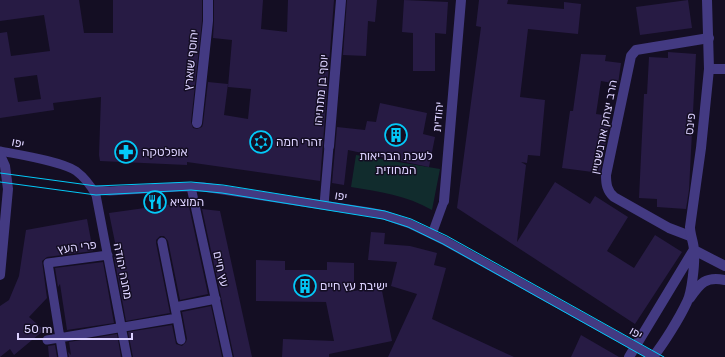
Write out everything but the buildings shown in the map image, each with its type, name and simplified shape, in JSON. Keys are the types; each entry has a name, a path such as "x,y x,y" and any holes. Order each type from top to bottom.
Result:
{"street":[{"name":"יהוסף שוארץ","path":"197,123 208,21 208,0"},
{"name":"יוסף בן מתתיהו","path":"324,205 341,0"},
{"name":"יהודית","path":"432,234 444,201 460,0"},
{"name":"פינס","path":"654,357 688,301 693,274 694,250 690,236 690,227 701,148 709,69 707,0"},
{"name":"הרב יצחק אורנשטיין","path":"690,236 669,228 614,197 607,187 606,175 633,52 636,50 709,38"},
{"path":"709,69 725,69"},
{"name":"יפו","path":"0,151 56,163 67,167 76,171 94,190 191,187 222,189 384,215 410,224 432,234 654,357"},
{"path":"0,155 5,166 8,189 0,275"},
{"name":"עץ חיים","path":"191,187 228,357"},
{"name":"מחנה יהודה","path":"94,190 127,357"},
{"path":"162,242 181,340"},
{"path":"629,357 694,250 725,266"},
{"name":"פרי העץ","path":"64,357 48,263 108,255"},
{"path":"688,301 702,282 711,279 725,280"},
{"path":"175,307 216,299"},
{"path":"47,340 177,318"}],"green space":[{"path":"356,155 440,169 432,210 403,197 351,187"}],"tram line":[{"path":"0,173 96,186 191,182 223,185 385,211 411,219 447,236 664,357"},
{"path":"0,182 96,195 191,190 222,193 383,219 408,227 443,244 645,357"}],"place":[{"name":"לשכת הבריאות המחוזית","path":"396,135"},
{"name":"זהרי חמה","path":"261,142"},
{"name":"אופלטקה","path":"126,152"},
{"name":"המוציא","path":"155,202"},
{"name":"ישיבת עץ חיים","path":"305,286"}]}
